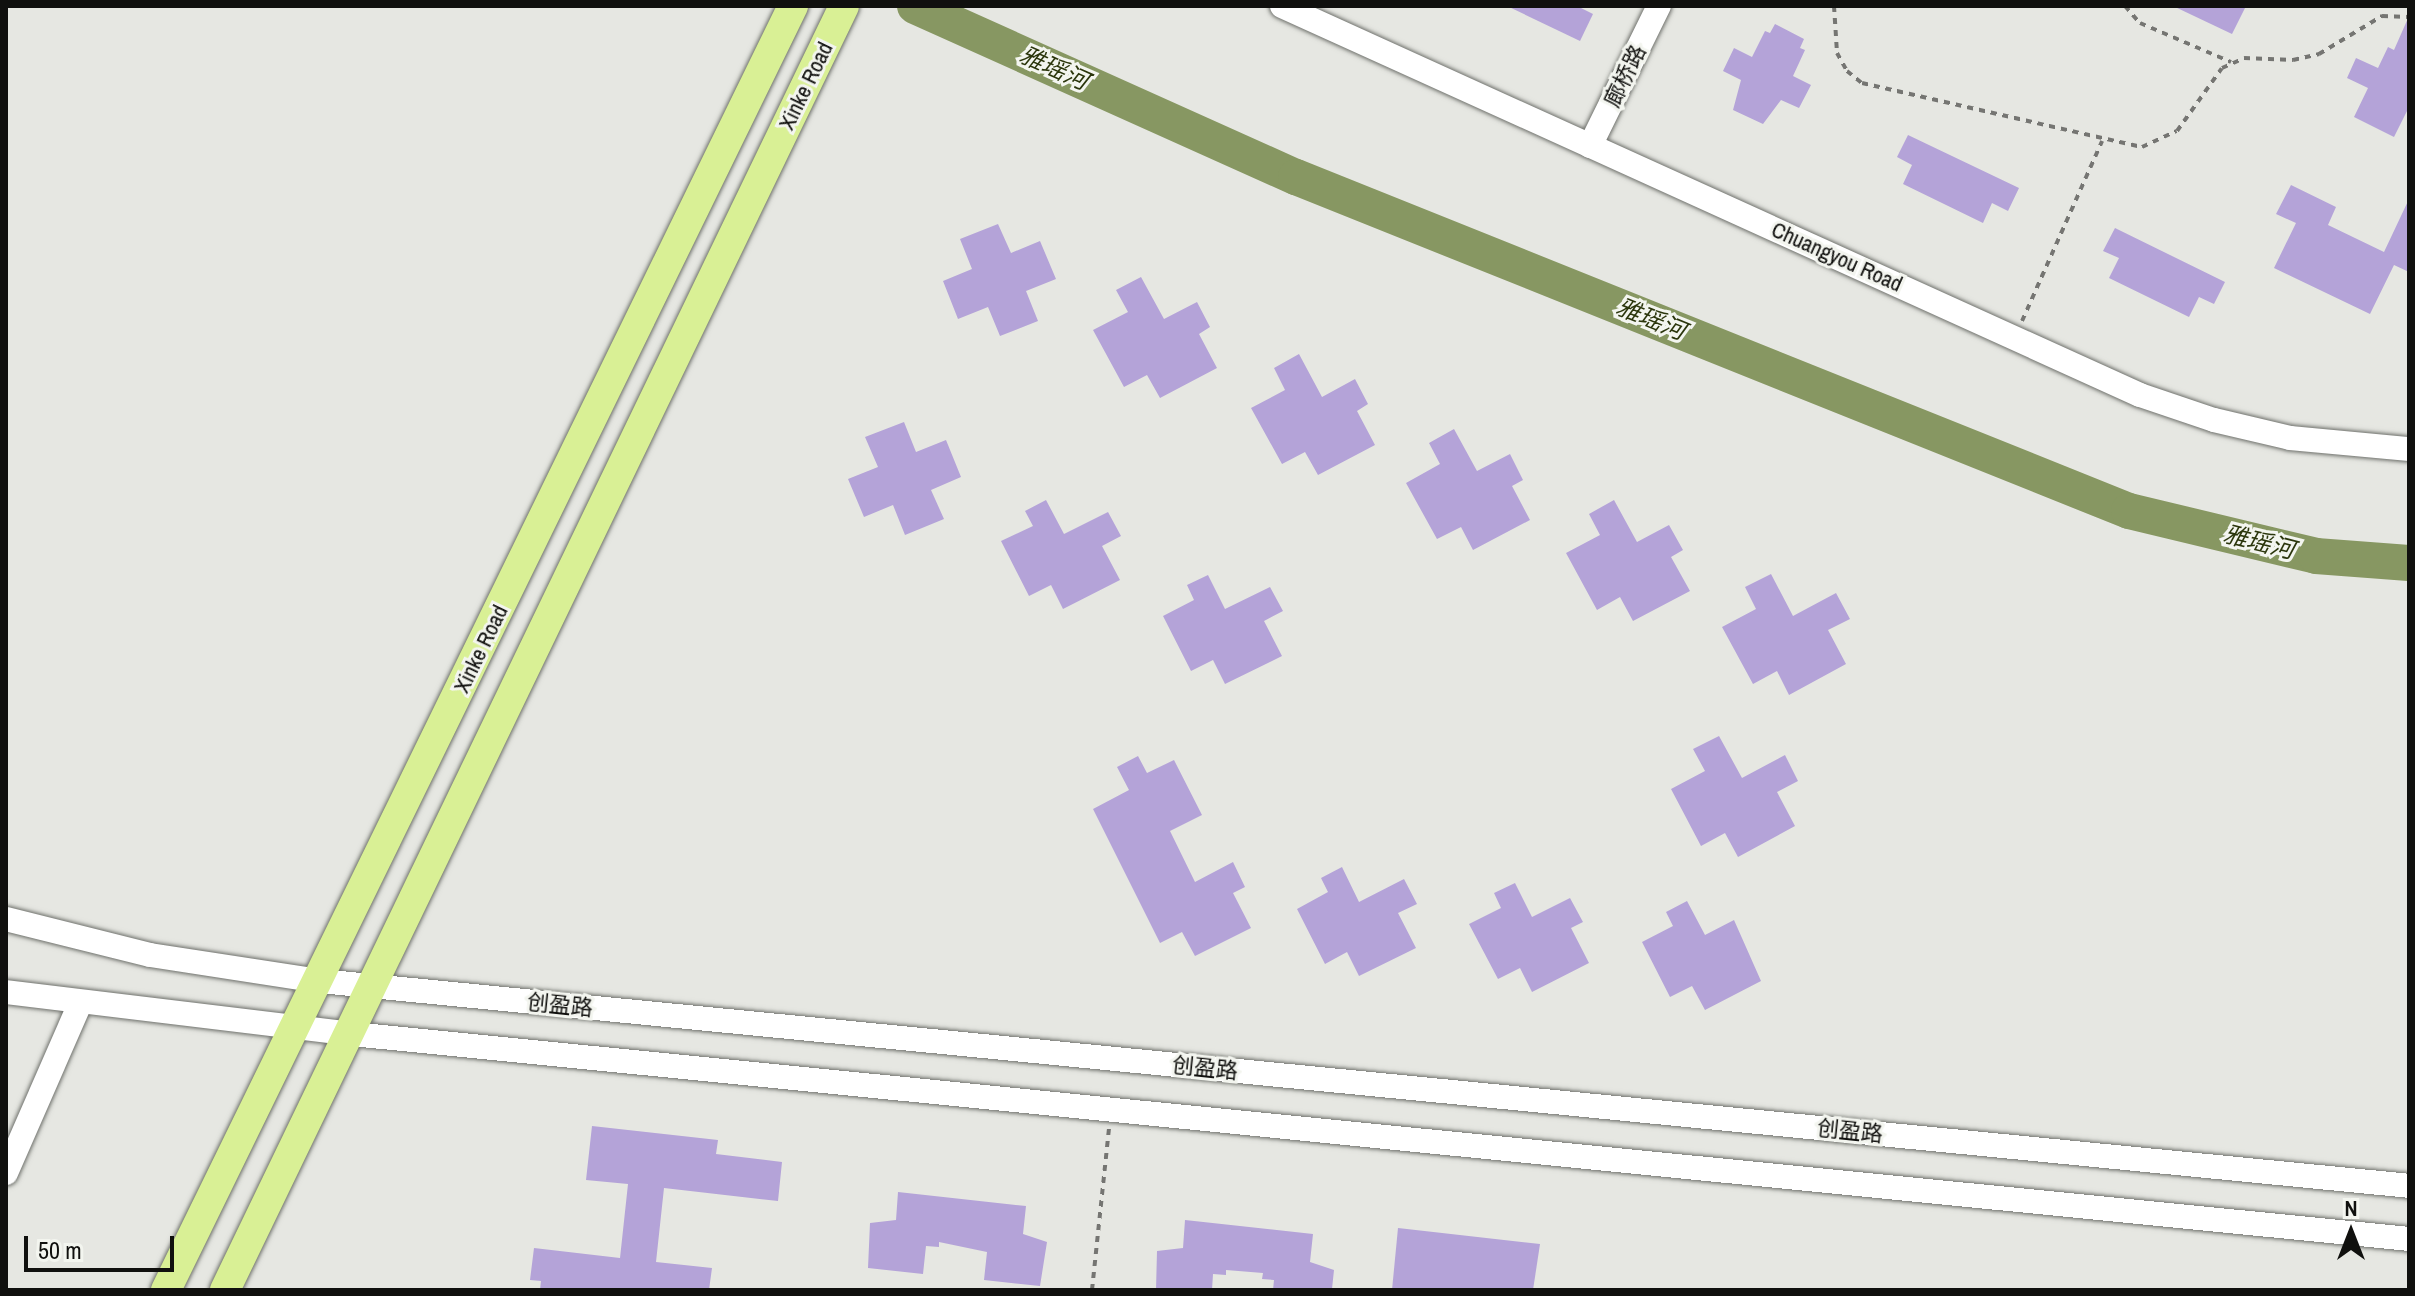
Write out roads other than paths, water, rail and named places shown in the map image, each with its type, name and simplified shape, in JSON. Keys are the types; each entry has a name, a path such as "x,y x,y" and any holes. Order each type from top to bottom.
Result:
{"main road":[{"name":"Xinke Road","path":"166,1290 320,981 793,6"},
{"name":"Xinke Road","path":"225,1290 352,1034 844,6"}],"street":[{"name":"Chuangyou Road","path":"1282,6 2140,395 2214,420 2290,438 2409,449"},
{"name":"廊桥路","path":"1590,146 1659,6"},
{"name":"创盈路","path":"6,919 150,955 320,981 2409,1186"},
{"path":"6,992 80,1004 352,1034 2409,1239"},
{"path":"6,1173 80,1004"}],"waterway":[{"name":"雅瑶河","path":"915,6 1296,177 2129,511 2316,556 2409,563"}]}
